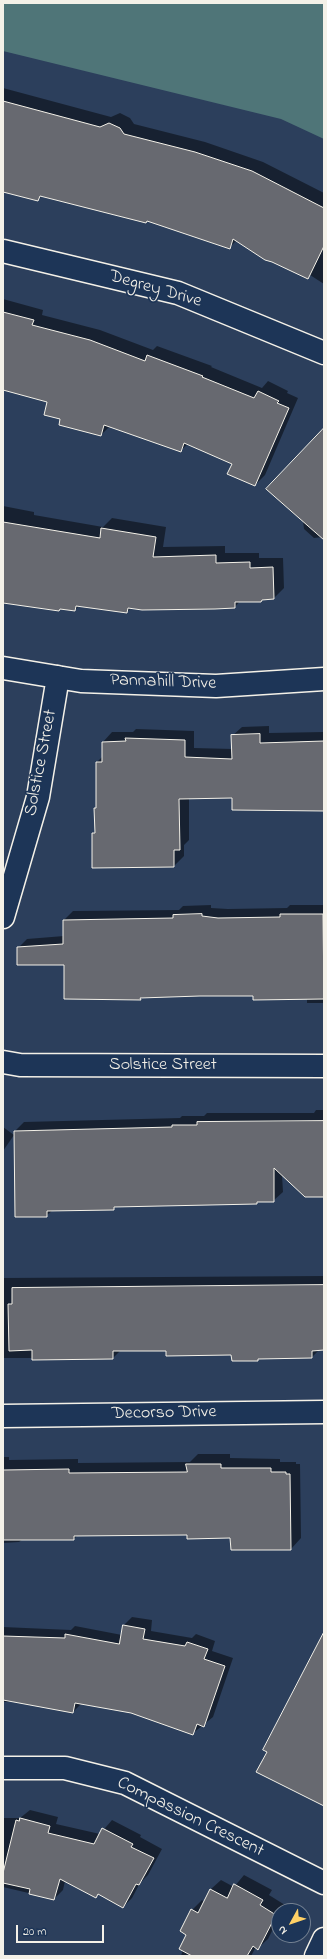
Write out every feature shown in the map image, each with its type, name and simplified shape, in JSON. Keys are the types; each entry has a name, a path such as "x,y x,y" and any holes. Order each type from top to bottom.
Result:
{"street":[{"name":"Degrey Drive","path":"3,251 178,292 324,353"},
{"name":"Pannahill Drive","path":"3,668 81,681 216,686 324,679"},
{"name":"Solstice Street","path":"3,917 38,797 58,677"},
{"name":"Solstice Street","path":"3,1062 20,1065 324,1066"},
{"name":"Decorso Drive","path":"3,1416 324,1412"},
{"name":"Compassion Crescent","path":"3,1768 65,1768 125,1783 324,1884"},
{"path":"316,1956 324,1940"}],"green space":[{"path":"3,3 324,3 324,139 281,119 3,51"}],"building":[{"path":"3,101 100,127 109,123 120,128 124,134 195,152 252,171 324,208 324,246 308,279 265,260 233,239 230,249 147,221 146,223 40,196 38,201 3,192"},
{"path":"3,312 34,320 32,325 90,340 145,361 147,355 203,376 202,377 254,398 258,391 279,401 277,403 289,408 255,486 227,474 232,464 184,443 181,452 104,425 101,436 59,425 60,419 44,415 47,402 3,390"},
{"path":"324,428 324,540 266,489"},
{"path":"3,522 100,538 101,528 156,537 153,557 216,555 216,563 250,562 250,568 273,567 274,599 262,600 261,602 235,602 235,608 142,610 128,608 127,613 76,606 75,611 60,609 59,611 3,603"},
{"path":"260,734 260,743 324,741 324,811 232,810 232,798 179,799 180,850 174,850 174,867 92,868 92,833 95,833 94,808 96,808 96,762 102,762 102,742 126,741 125,738 185,740 185,757 232,759 231,735"},
{"path":"202,914 202,916 218,918 280,917 280,914 323,914 324,999 253,1000 253,996 200,996 140,998 141,1000 64,999 64,965 17,965 17,947 63,944 63,920 173,918 173,915"},
{"path":"324,1121 324,1197 305,1197 274,1168 274,1202 257,1202 257,1204 114,1207 114,1210 47,1211 47,1217 15,1217 14,1131 172,1127 172,1125 197,1125 197,1122"},
{"path":"324,1285 324,1350 312,1351 312,1358 232,1361 231,1355 166,1356 166,1351 113,1351 113,1359 32,1360 32,1350 9,1351 8,1304 12,1304 12,1288"},
{"path":"186,1464 221,1464 221,1468 271,1468 271,1472 286,1472 286,1474 290,1474 291,1550 231,1550 230,1538 187,1539 187,1535 74,1536 74,1540 3,1540 3,1470 69,1469 69,1473 187,1472"},
{"path":"123,1625 145,1629 143,1639 185,1646 187,1642 208,1649 204,1659 225,1666 204,1727 197,1724 193,1735 131,1713 75,1703 73,1713 3,1700 3,1636 65,1638 65,1634 119,1644"},
{"path":"324,1632 324,1806 256,1772 267,1752 263,1750"},
{"path":"20,1818 50,1826 48,1833 94,1844 102,1828 133,1844 131,1847 154,1858 139,1885 136,1884 123,1908 98,1894 96,1898 60,1879 54,1900 29,1894 30,1889 3,1883 3,1873 16,1820 19,1821"},
{"path":"234,1884 263,1900 260,1905 271,1912 271,1925 258,1950 253,1946 247,1956 192,1956 179,1949 186,1935 180,1931 191,1909 198,1913 210,1889 227,1898"}]}
